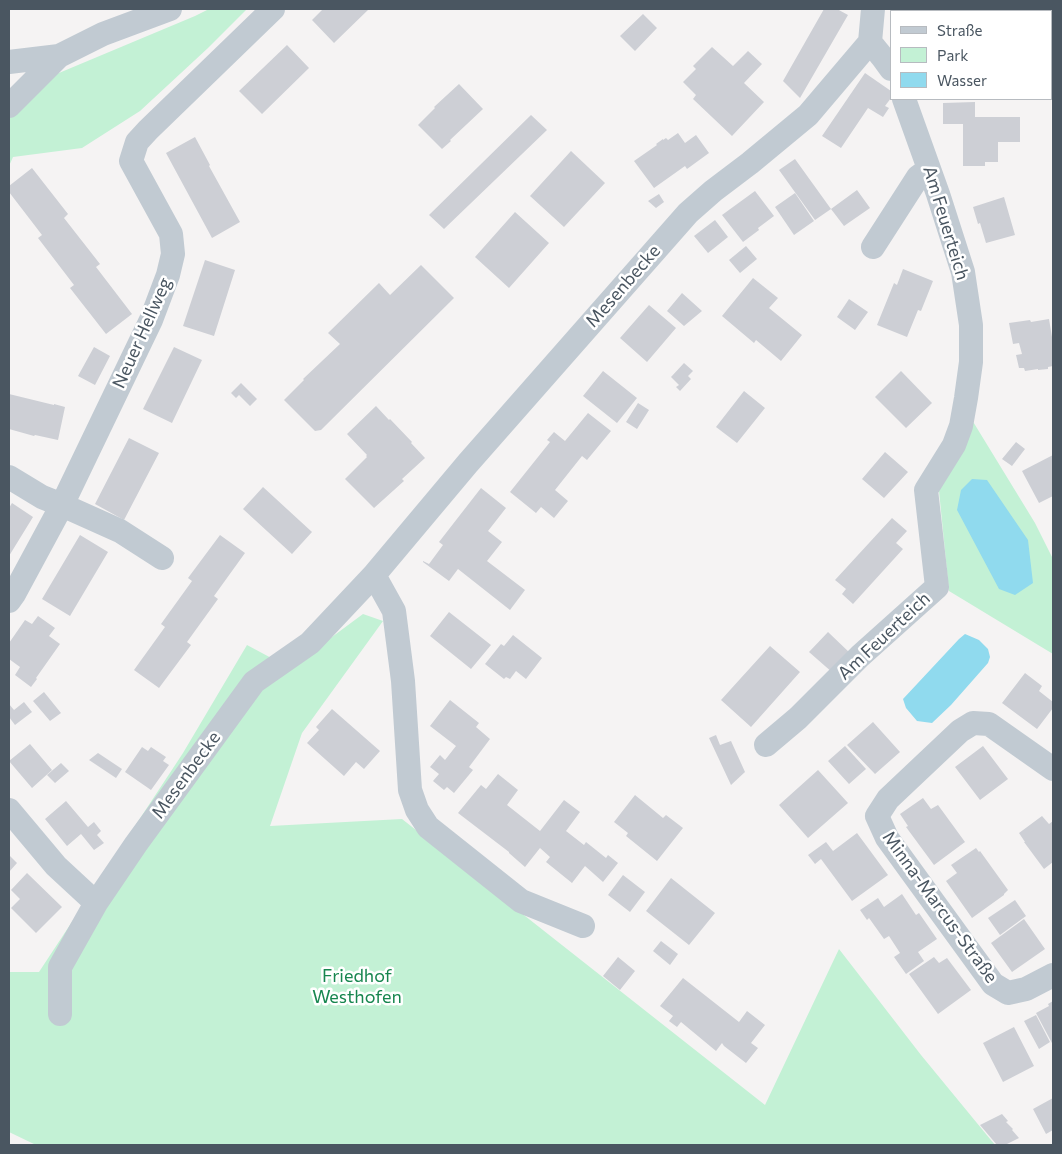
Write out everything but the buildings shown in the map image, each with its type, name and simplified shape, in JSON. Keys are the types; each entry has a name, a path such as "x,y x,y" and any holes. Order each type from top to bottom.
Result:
{"street":[{"path":"9,106 59,56 103,34 170,9"},
{"name":"Neuer Hellweg","path":"9,601 62,505 151,320 168,276 173,254 171,234 131,161 138,142 148,130 273,9"},
{"path":"873,9 870,42 890,68"},
{"name":"Mesenbecke","path":"60,1014 60,967 96,903 136,844 254,682 310,644 374,575 468,463 682,219 713,191 808,115 870,42"},
{"path":"9,62 59,56"},
{"name":"Am Feuerteich","path":"766,745 798,718 860,656 938,587 926,490 954,445 961,426 971,362 971,325 963,272 930,169 904,100"},
{"path":"873,246 918,177 930,169"},
{"path":"9,477 42,497 120,531 162,558"},
{"path":"374,575 394,611 403,681 410,790 417,810 428,827 520,901 583,926"},
{"name":"Minna-Marcus-Straße","path":"1053,769 989,724 973,723 960,731 888,799 877,816 887,838 993,984 1008,994 1026,989 1053,975"},
{"path":"9,810 56,866 96,903"}],"green space":[{"path":"209,9 247,9 140,111 82,148 13,157 9,166 9,115 47,78"},
{"path":"972,420 1035,523 1053,559 1053,654 949,591 939,491"},
{"name":"Friedhof Westhofen","path":"363,614 383,621 302,733 270,826 402,819 765,1105 839,949 921,1055 995,1145 36,1145 9,1132 9,972 39,972 183,753 247,645 290,668"}],"water":[{"path":"972,479 987,480 1028,540 1033,583 1015,595 999,589 957,510 961,490"},
{"path":"965,634 979,640 988,649 990,657 988,663 951,705 932,723 917,721 906,708 903,699"}]}
